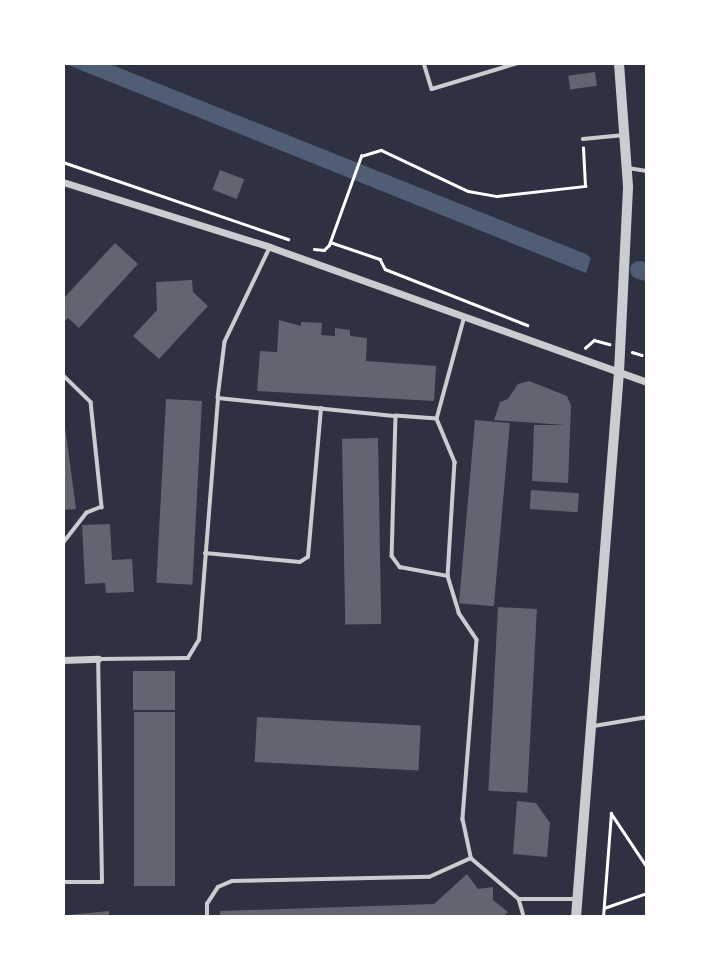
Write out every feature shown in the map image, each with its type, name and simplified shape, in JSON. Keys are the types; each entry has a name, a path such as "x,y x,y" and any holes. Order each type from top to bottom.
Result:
{"street":[{"path":"576,917 619,372 627,168 619,63"},
{"path":"63,183 270,247 465,314 647,382"},
{"path":"63,660 98,659"}],"lane":[{"path":"424,63 432,89 518,63"},
{"path":"583,139 626,135"},
{"path":"627,168 647,171"},
{"path":"63,882 102,882 98,659 188,658 196,651 225,342 270,247"},
{"path":"465,314 438,419 455,462 448,576 458,613 477,640 463,819 471,858 519,898 524,917"},
{"path":"63,374 91,402 102,507 87,513 63,544"},
{"path":"218,398 438,419"},
{"path":"205,554 300,562 308,557 321,409"},
{"path":"396,416 392,556 400,567 448,576"},
{"path":"590,726 647,716"},
{"path":"206,917 207,904 218,887 232,881 429,877 471,858"},
{"path":"519,898 578,899"}],"path":[{"path":"309,248 324,250 331,242 361,156 382,150 468,191 498,196 585,186 583,139"},
{"path":"63,162 274,231 293,242"},
{"path":"331,242 380,259 384,269 536,328"},
{"path":"574,343 586,348 594,340 642,355"},
{"path":"603,917 611,813 647,867"},
{"path":"604,908 647,893"}],"water":[{"path":"63,63 107,63 586,254 591,258 586,273"}],"building":[{"path":"595,72 597,86 570,90 568,76"},
{"path":"220,170 244,179 237,199 212,190"},
{"path":"115,243 138,264 79,328 68,318 63,323 63,299"},
{"path":"192,280 193,292 208,306 159,359 133,336 157,310 156,282"},
{"path":"279,320 301,326 301,322 322,323 321,335 335,336 335,328 350,330 350,336 367,338 366,361 436,366 434,401 257,391 260,351 277,352"},
{"path":"529,381 567,396 571,406 568,483 532,481 534,425 565,425 494,420 500,402 508,399 518,384"},
{"path":"166,399 202,401 192,585 156,583"},
{"path":"63,411 76,509 63,510"},
{"path":"475,420 510,423 494,606 459,603"},
{"path":"378,438 381,624 345,625 342,439"},
{"path":"531,490 579,493 578,512 530,509"},
{"path":"110,524 112,560 132,559 134,592 106,593 105,583 85,584 82,525"},
{"path":"498,607 537,609 527,793 488,791"},
{"path":"133,671 175,671 175,710 133,710"},
{"path":"134,712 175,712 175,886 134,886"},
{"path":"257,717 421,726 418,771 255,762"},
{"path":"517,801 536,803 550,823 547,857 513,854"},
{"path":"467,874 478,889 493,887 493,900 508,912 503,917 220,917 220,911 434,904"},
{"path":"109,911 109,917 68,917 68,915"}],"waterway":[{"path":"639,270 647,272"}]}
